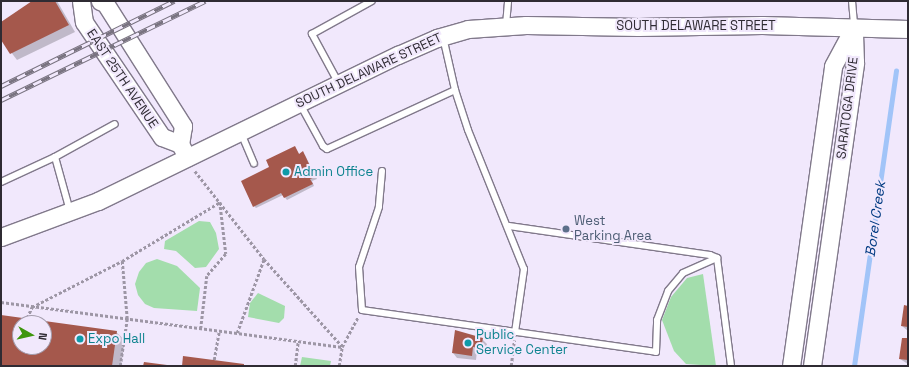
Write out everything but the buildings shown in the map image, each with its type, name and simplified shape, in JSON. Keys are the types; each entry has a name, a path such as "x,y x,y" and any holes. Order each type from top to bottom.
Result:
{"main road":[{"name":"EAST 25TH AVENUE","path":"80,1 84,22 162,137 183,151"},
{"name":"EAST 25TH AVENUE","path":"100,1 105,3 183,126 183,151"},
{"name":"SOUTH DELAWARE STREET","path":"1,237 70,212 183,151 240,131 339,83 443,37 468,29 506,25 854,27 908,29"},
{"name":"SARATOGA DRIVE","path":"812,366 855,62 854,27"},
{"name":"SARATOGA DRIVE","path":"791,366 833,66 854,27"}],"lane":[{"path":"339,83 312,34 372,1"},
{"path":"506,25 508,1"},
{"path":"852,1 854,27"},
{"path":"443,37 455,90 468,130 509,226 524,269 514,332"},
{"path":"299,103 323,146 327,148 455,90"},
{"path":"1,182 55,157 115,124"},
{"path":"240,131 254,164"},
{"path":"55,157 70,212"},
{"path":"382,171 379,207 359,267 362,310 656,352 657,320 668,291 683,273 717,258"},
{"path":"509,226 710,255 717,258"},
{"path":"717,258 731,366"}],"path":[{"path":"183,151 209,191 220,202 264,259 342,347"},
{"path":"28,315 32,307 122,261 220,202"},
{"path":"200,328 207,276 226,254 220,202"},
{"path":"237,333 264,259"},
{"path":"120,366 127,319 122,261"},
{"path":"1,302 342,347"},
{"path":"339,366 342,347 362,310"},
{"path":"214,360 219,331"},
{"path":"511,366 514,332"},
{"path":"295,366 298,341"}],"green space":[{"path":"199,221 210,222 216,233 219,249 206,267 195,268 176,251 164,249 165,241"},
{"path":"157,259 177,266 200,288 197,311 154,308 145,304 138,295 135,284 139,272 146,263"},
{"path":"703,274 716,366 686,364 674,351 662,320 671,297 687,278"},
{"path":"258,293 285,306 284,318 279,323 248,317 250,303"},
{"path":"302,357 331,361 330,366 300,366"}],"waterway":[{"name":"Borel Creek","path":"854,366 896,71"}],"railway":[{"path":"1,86 174,1"},
{"path":"1,100 205,1"}],"place":[{"name":"Admin Office","path":"286,172"},
{"name":"West Parking Area","path":"566,229"},
{"name":"Expo Hall","path":"80,339"},
{"name":"Public Service Center","path":"468,343"}]}
